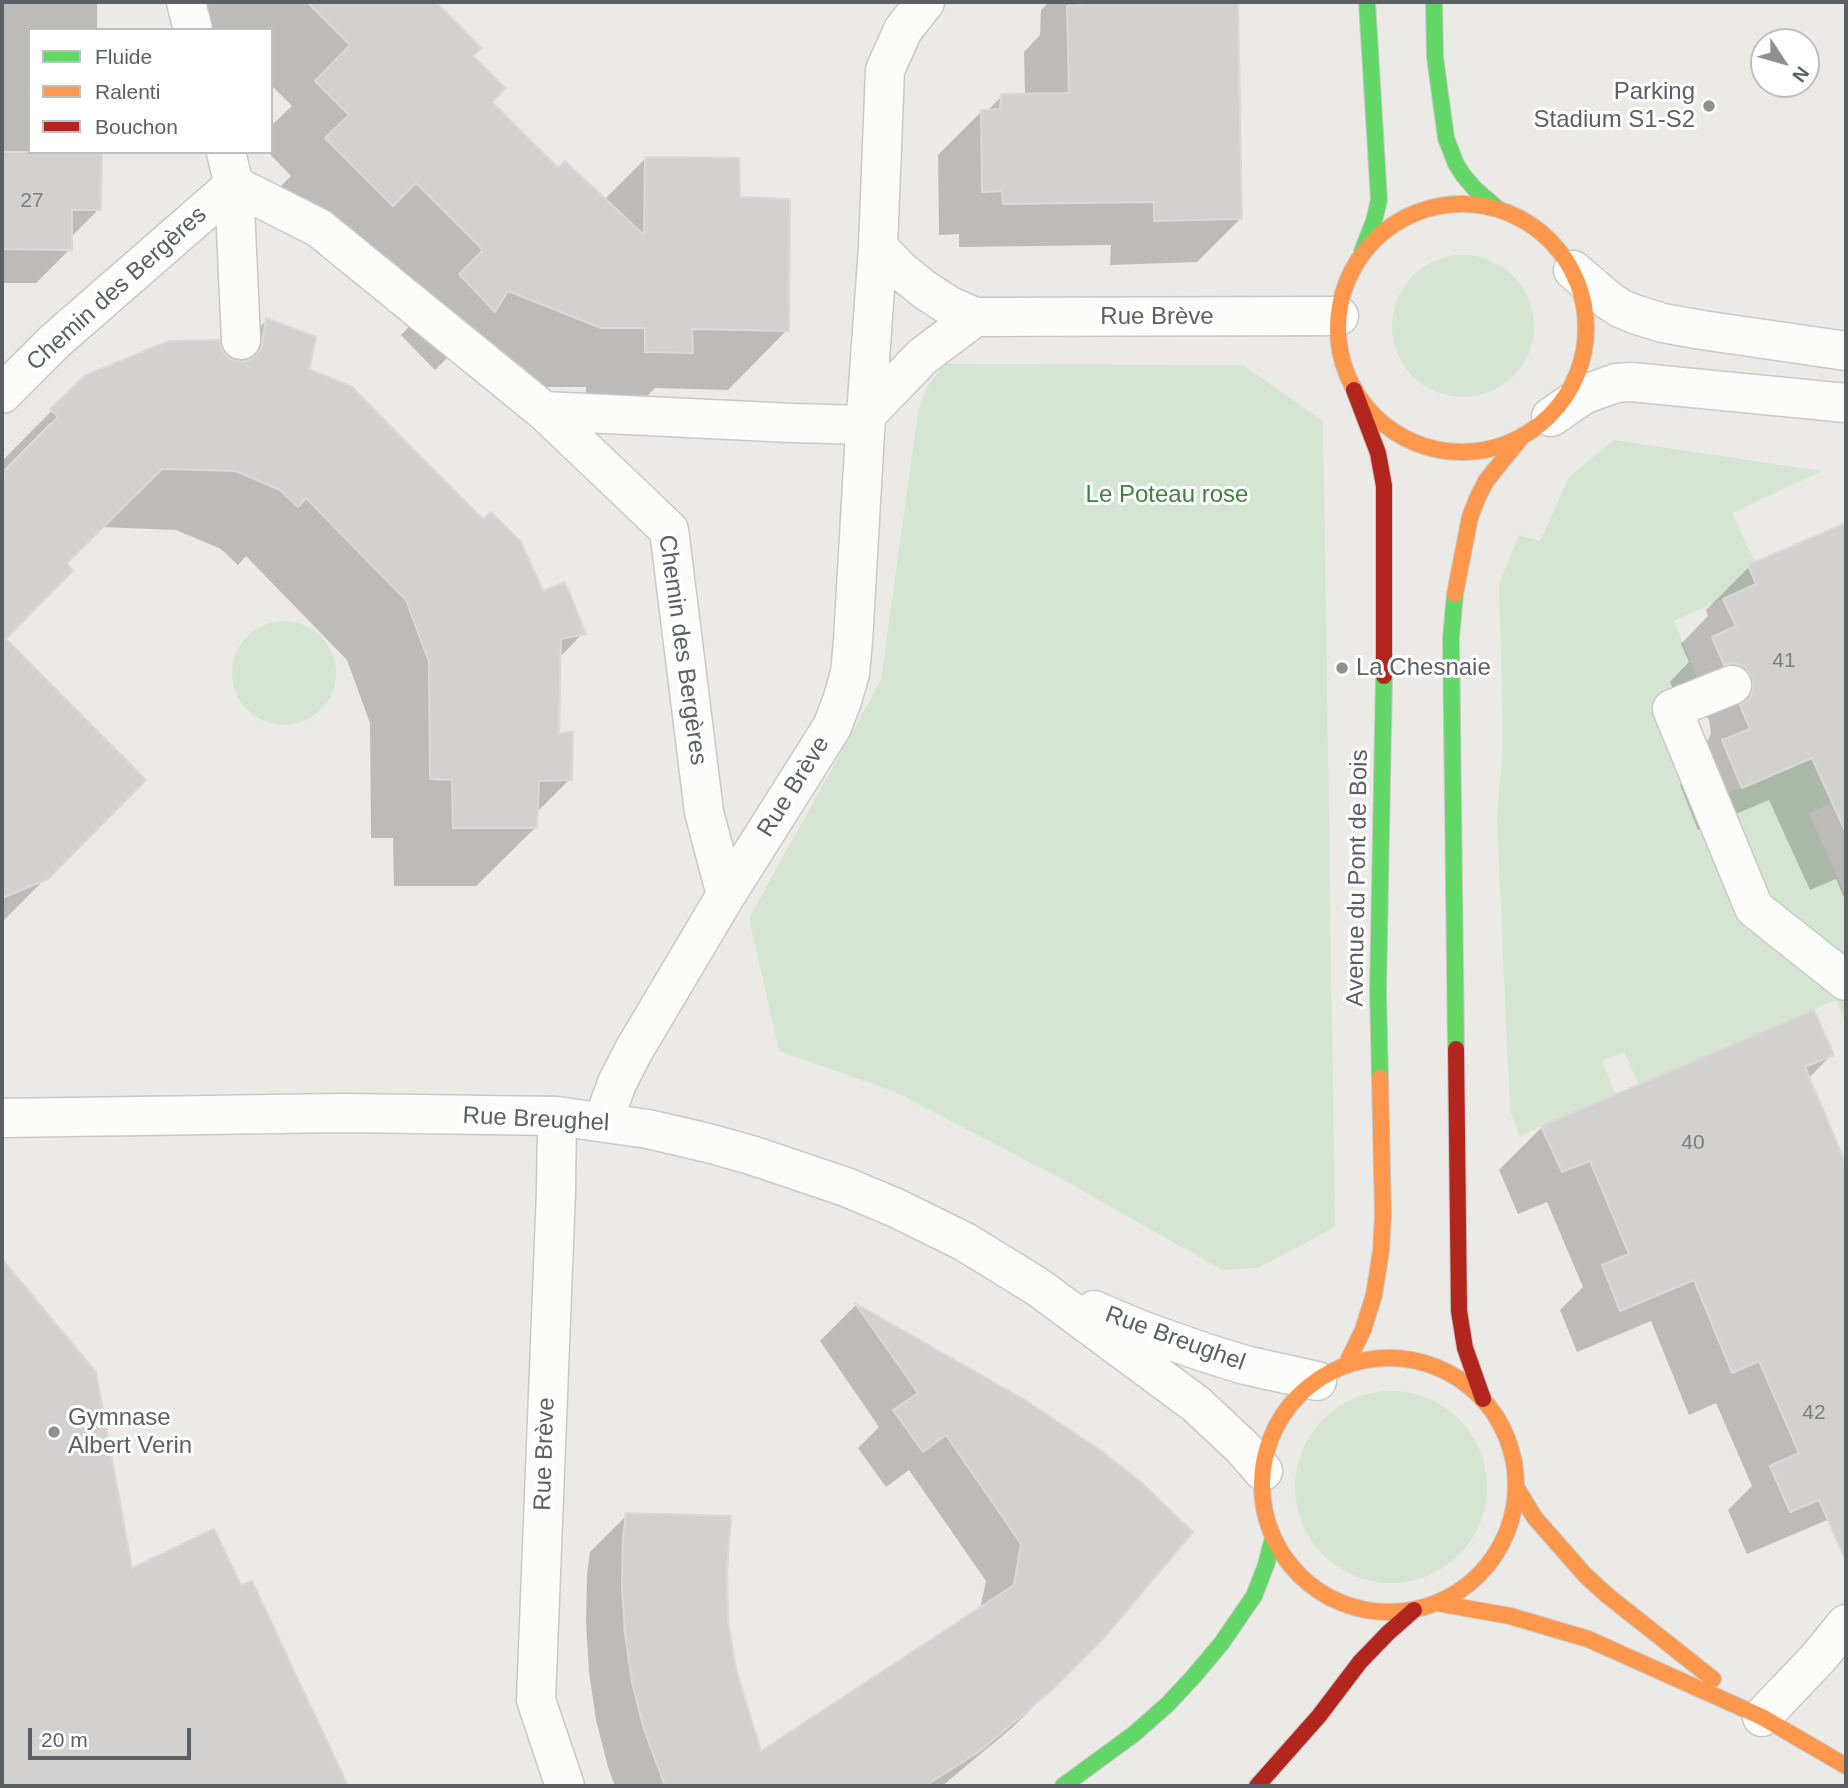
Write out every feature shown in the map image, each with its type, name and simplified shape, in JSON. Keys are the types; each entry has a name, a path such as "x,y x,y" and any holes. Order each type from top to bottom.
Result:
{"main road":[{"path":"1357,262 1384,231 1418,212 1437,206 1457,203 1497,208 1516,215 1533,225 1562,253 1580,287 1586,307 1586,346 1574,384 1551,416 1536,429 1502,446 1474,452 1445,452 1409,441 1392,432 1365,406 1354,390 1342,363 1339,316 1348,278 1368,238 1379,200 1367,2"},
{"path":"1434,2 1435,57 1446,138 1463,175 1475,190 1497,208"},
{"name":"Avenue du Pont de Bois","path":"1331,1373 1366,1321 1374,1295 1381,1251 1382,1216 1378,991 1384,675 1384,486 1378,453 1354,390"},
{"path":"1483,1399 1465,1348 1459,1311 1451,638 1460,565 1476,499 1486,481 1520,439"},
{"path":"1382,1358 1420,1361 1454,1374 1483,1399 1500,1422 1512,1449 1517,1487 1514,1508 1500,1548 1488,1566 1473,1581 1456,1594 1437,1603 1398,1613 1380,1612 1347,1606 1331,1598 1316,1590 1292,1567 1273,1538 1263,1505 1263,1471 1269,1445 1290,1405 1331,1373 1364,1360 1382,1358"},
{"path":"1517,1487 1541,1525 1585,1575 1762,1717"},
{"path":"1063,1786 1134,1734 1194,1676 1221,1644 1254,1596 1273,1538"},
{"path":"1437,1603 1510,1616 1588,1639 1762,1717 1846,1766"},
{"path":"1257,1786 1311,1726 1360,1662 1414,1610"}],"street":[{"path":"186,2 192,28"},
{"name":"Rue Brève","path":"603,1122 617,1083 634,1050 726,895 832,727 842,701 850,673 853,641 878,247 885,70 903,30 925,2"},
{"name":"Chemin des Bergères","path":"230,169 241,340"},
{"name":"Chemin des Bergères","path":"2,394 230,169"},
{"name":"Chemin des Bergères","path":"230,169 319,228 544,411 669,530 704,812 726,895"},
{"name":"Rue Brève","path":"878,247 900,270 925,290 948,305 975,317 1339,316"},
{"path":"1573,270 1620,308 1663,323 1846,351"},
{"path":"544,411 792,423 866,420 923,356 975,317"},
{"path":"1551,416 1583,395 1616,383 1631,382 1846,402"},
{"path":"1732,685 1672,709 1754,908 1846,981"},
{"name":"Rue Breughel","path":"2,1118 343,1113 557,1116 648,1129 708,1143 846,1187 965,1242 1038,1287 1205,1412 1263,1471"},
{"name":"Rue Brève","path":"557,1116 536,1700 565,1786"},
{"name":"Rue Breughel","path":"1038,1287 1176,1343 1245,1365 1331,1373"},
{"path":"1762,1717 1846,1624"}],"green space":[{"path":"1463,255 1490,260 1514,275 1529,299 1534,326 1529,353 1514,377 1490,392 1463,397 1436,392 1412,377 1397,353 1392,326 1397,299 1412,275 1436,260"},
{"name":"Le Poteau rose","path":"944,364 1243,365 1323,421 1335,1227 1258,1268 1222,1270 1062,1179 895,1092 779,1051 749,918 881,680 918,412 925,390"},
{"path":"1613,440 1822,471 1732,513 1755,562 1756,584 1674,621 1701,687 1675,699 1721,795 1846,743 1846,796 1809,813 1846,896 1846,1024 1836,1000 1639,1085 1624,1052 1602,1061 1616,1095 1520,1137 1510,1110 1497,821 1503,741 1499,584 1519,535 1540,541 1569,477"},
{"path":"284,621 304,625 327,644 332,653 336,673 332,693 313,716 304,721 284,725 264,721 241,702 236,693 232,673 236,653 255,630 264,625"},
{"path":"1391,1391 1428,1399 1459,1419 1479,1450 1487,1487 1479,1524 1459,1555 1428,1575 1391,1583 1354,1575 1323,1555 1303,1524 1295,1487 1303,1450 1323,1419 1354,1399"}],"building":[{"path":"307,2 436,2 481,48 473,56 505,88 492,102 558,168 565,161 644,235 645,157 739,158 740,197 790,199 789,331 692,329 693,353 645,352 645,328 601,328 508,291 495,312 459,274 483,250 416,183 393,206 325,138 349,115 315,81 350,45"},
{"path":"1084,2 1238,2 1242,219 1154,221 1154,202 1003,204 1002,191 982,192 981,110 1000,109 1001,94 1069,93 1067,6 1084,5"},
{"path":"2,152 102,154 101,210 72,210 72,250 2,249"},
{"path":"266,318 316,337 309,369 352,387 483,519 491,512 521,542 543,591 565,582 586,634 561,639 559,733 573,732 572,780 539,781 537,828 453,828 452,780 430,779 429,662 406,600 306,498 298,507 280,490 236,471 162,469 67,563 73,571 6,639 146,780 48,879 2,898 2,474 58,417 50,409 84,376 169,341 219,340 222,351 230,359 241,362 252,359 261,349"},
{"path":"1846,523 1846,833 1812,758 1742,788 1722,740 1750,729 1740,705 1750,698 1752,678 1745,667 1734,663 1724,665 1712,637 1736,626 1723,599 1756,584 1748,565"},
{"path":"1814,1010 1834,1055 1805,1067 1846,1164 1846,1561 1819,1500 1790,1512 1770,1466 1799,1453 1759,1361 1732,1373 1694,1280 1620,1311 1602,1265 1629,1254 1590,1161 1562,1172 1541,1126"},
{"path":"2,1259 96,1372 132,1568 214,1529 241,1585 252,1581 348,1786 2,1786"},
{"path":"855,1303 1025,1400 1103,1452 1143,1484 1193,1532 1103,1639 1051,1691 980,1751 925,1786 665,1786 644,1729 632,1682 625,1634 622,1586 626,1513 731,1516 727,1572 728,1621 736,1669 761,1751 1014,1585 1021,1544 946,1435 923,1452 893,1410 918,1393"}],"traffic: fast":[{"path":"1362,252 1379,200 1367,2"},
{"path":"1434,2 1435,57 1446,138 1463,175 1497,208"},
{"path":"1455,594 1451,638 1456,1049"},
{"path":"1380,1078 1378,991 1384,676"},
{"path":"1063,1786 1134,1734 1194,1676 1221,1644 1254,1596 1273,1538"}],"traffic: slow":[{"path":"1450,204 1474,204 1521,218 1550,240 1577,280 1584,304 1586,328 1584,352 1577,376 1550,416 1510,443 1474,452 1450,452 1403,438 1383,424 1366,407 1352,387 1343,364 1338,340 1338,316 1352,269 1366,249 1383,232 1403,218 1426,209 1450,204"},
{"path":"1455,594 1470,517 1477,499 1486,481 1520,439"},
{"path":"1346,1365 1363,1330 1374,1295 1381,1251 1383,1216 1380,1078"},
{"path":"1377,1358 1401,1358 1438,1367 1460,1379 1479,1395 1495,1414 1507,1436 1514,1460 1516,1485 1514,1510 1507,1534 1495,1556 1479,1575 1460,1591 1438,1603 1401,1612 1377,1612 1340,1603 1318,1591 1291,1566 1271,1534 1267,1522 1262,1497 1262,1473 1271,1436 1283,1414 1308,1387 1340,1367 1352,1363 1377,1358"},
{"path":"1516,1487 1535,1518 1585,1575 1713,1679"},
{"path":"1437,1603 1510,1616 1588,1639 1762,1717 1846,1766"}],"traffic: jam":[{"path":"1354,390 1378,453 1384,486 1384,676"},
{"path":"1456,1049 1459,1311 1465,1348 1483,1399"},
{"path":"1257,1786 1319,1716 1360,1662 1414,1610"}],"place":[{"name":"Parking Stadium S1-S2","path":"1709,106"},
{"name":"La Chesnaie","path":"1342,668"},
{"name":"Gymnase Albert Verin","path":"54,1432"}]}
